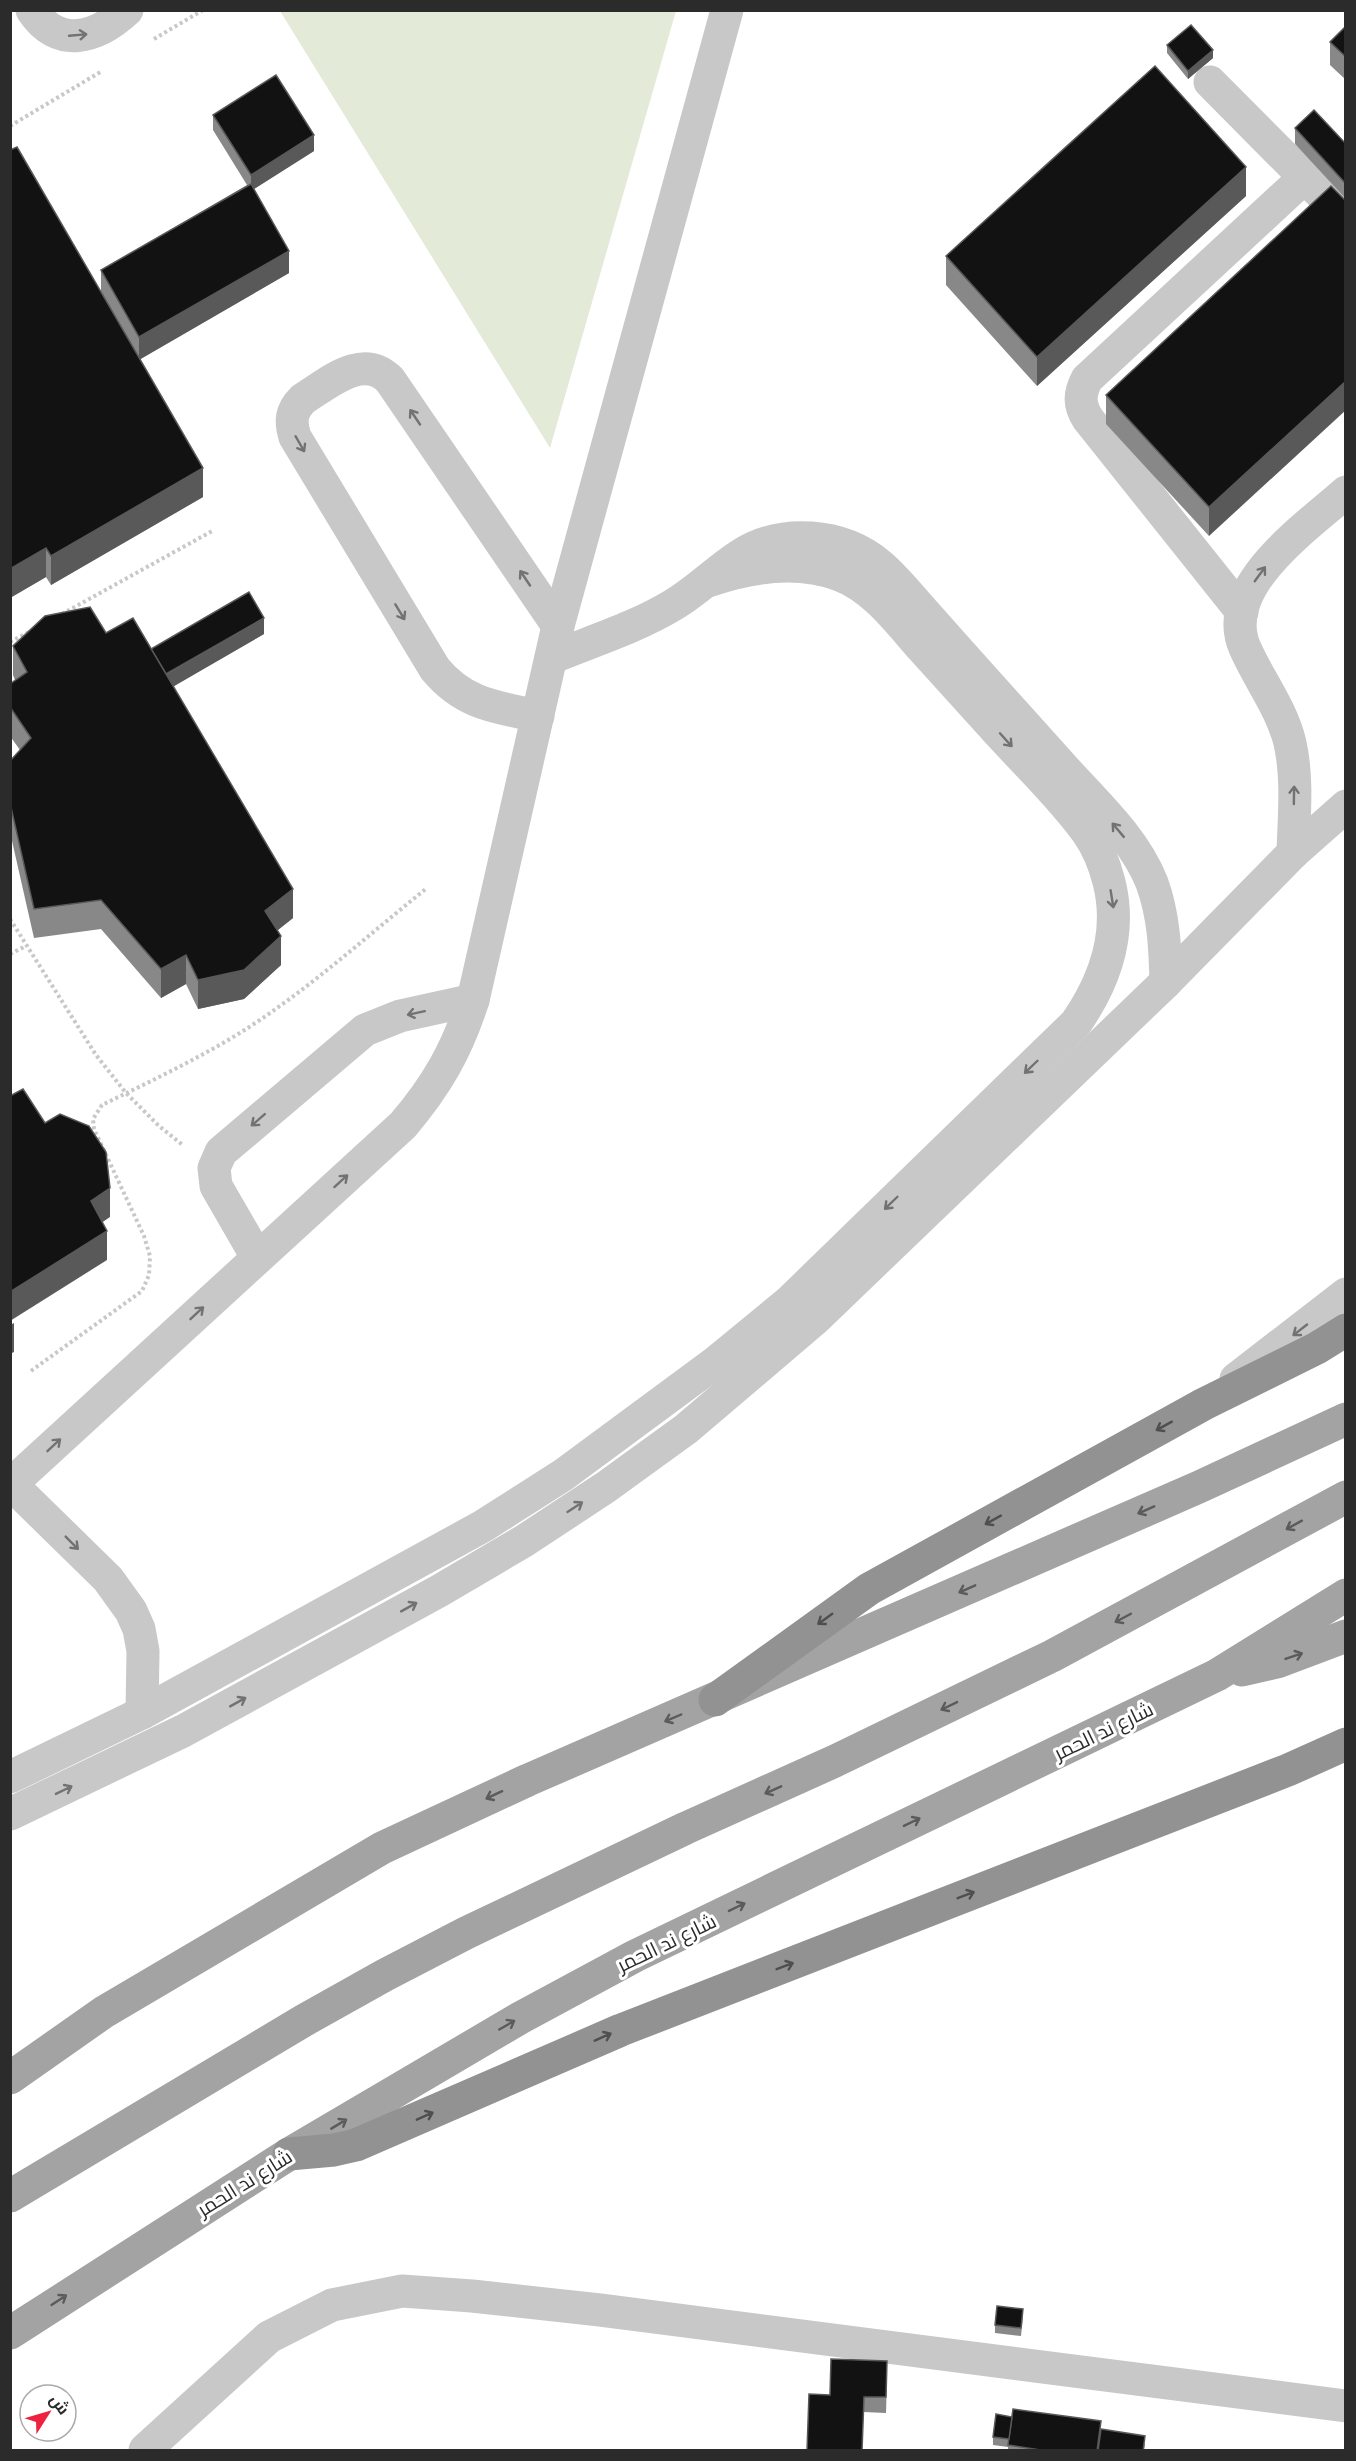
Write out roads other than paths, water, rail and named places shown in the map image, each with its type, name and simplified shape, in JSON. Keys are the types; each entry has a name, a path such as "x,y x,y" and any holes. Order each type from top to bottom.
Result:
{"highway":[{"path":"716,1700 869,1589 1204,1404 1317,1348 1346,1330"},
{"path":"289,2154 311,2153 356,2145 621,2030 1288,1770 1346,1744"}],"main road":[{"path":"1199,1487 1346,1395"},
{"path":"10,2078 104,2012 382,1848 528,1780 716,1700 1199,1487 1346,1419"},
{"path":"10,2196 303,2021 415,1959 686,1828 835,1761 1052,1656 1346,1497"},
{"name":"شارع ند الحمر","path":"10,2332 289,2154 425,2072 635,1956 1217,1675 1346,1595"},
{"path":"1217,1675 1277,1662 1346,1636"}],"street":[{"path":"32,10 44,26 60,34 77,37 94,33 127,10"},
{"path":"142,1713 143,1651 139,1629 131,1611 108,1579 11,1484 403,1125 425,1099 462,1036 473,1000 558,626 726,10"},
{"path":"1210,82 1346,219"},
{"path":"1242,612 1088,419 1082,410 1080,399 1087,380 1305,177"},
{"path":"538,716 472,701 446,682 435,669 295,437 291,421 297,405 303,399 355,368 374,369 383,373 558,626"},
{"path":"1293,853 1294,767 1290,743 1282,719 1244,646 1241,629 1242,612 1246,595 1268,562 1346,492"},
{"path":"551,658 630,628 674,605 708,581 746,569 777,566 818,569 842,576 864,588 976,689 1108,817 1138,856 1151,882 1160,910 1165,939 1166,982"},
{"path":"10,1777 142,1713 483,1526 563,1475 640,1420 789,1302 1076,1023 1090,1003 1101,981 1108,958 1113,934 1113,908 1109,882 1101,858 1089,834 976,689"},
{"path":"10,1814 183,1731 439,1591 524,1541 606,1487 686,1429 814,1320 1166,982 1293,853 1346,806"},
{"path":"257,1257 216,1186 214,1168 221,1152 365,1030 400,1016 473,1000"},
{"path":"1204,1404 1346,1294"},
{"path":"10,2060 104,2012"},
{"path":"145,2451 269,2337 332,2305 402,2291 600,2310 1346,2406"}]}
